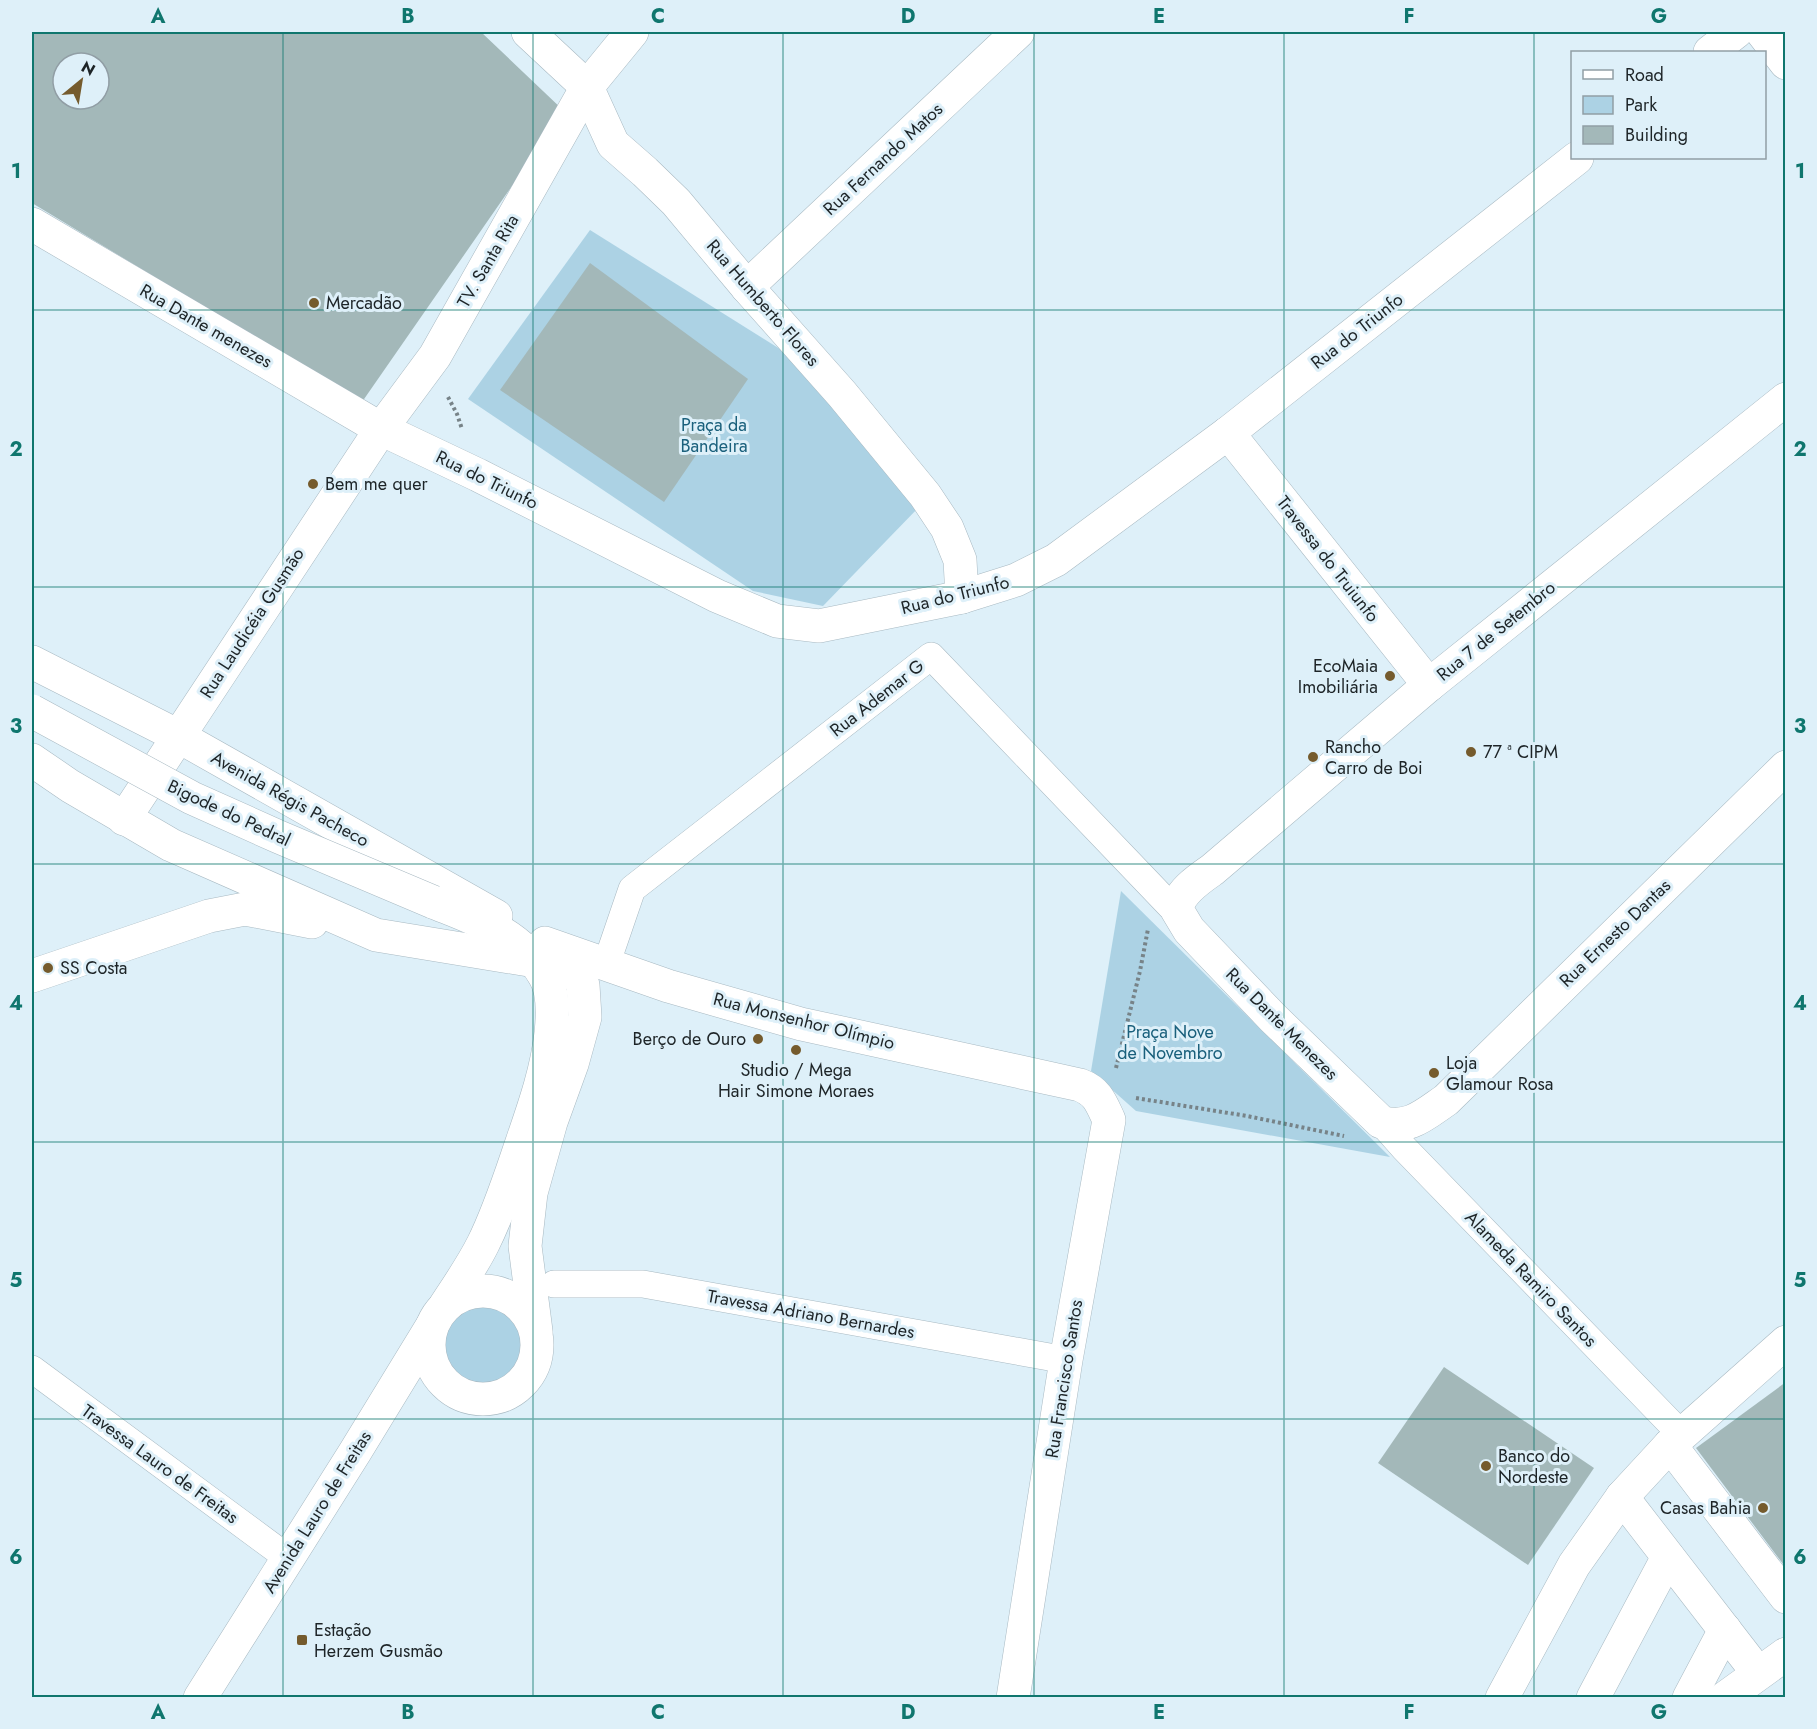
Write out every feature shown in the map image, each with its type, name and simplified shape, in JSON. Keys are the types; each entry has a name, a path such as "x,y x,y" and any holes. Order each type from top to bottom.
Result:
{"street":[{"name":"Rua Humberto Flores","path":"528,32 587,87 614,144 676,202 747,287 842,394 925,495 947,528 960,560 962,597"},
{"path":"587,87 632,32"},
{"name":"Rua Fernando Matos","path":"747,287 1018,32"},
{"path":"1711,51 1736,32"},
{"path":"1762,32 1785,63"},
{"name":"TV. Santa Rita","path":"381,429 435,356 587,87"},
{"name":"Rua do Triunfo","path":"381,429 478,475 717,596 777,621 819,626 962,597 1016,580 1056,560 1228,433 1576,159"},
{"name":"Rua Dante menezes","path":"32,224 381,429"},
{"name":"Rua 7 de Setembro","path":"1178,914 1177,906 1197,880 1212,870 1428,685 1785,399"},
{"name":"Rua Laudicéia Gusmão","path":"124,819 381,429"},
{"name":"Travessa do Truiunfo","path":"1228,433 1428,685"},
{"name":"Rua Ademar G","path":"606,965 632,889 931,656 1178,914"},
{"name":"Avenida Régis Pacheco","path":"32,662 178,736 540,952"},
{"name":"Bigode do Pedral","path":"32,711 192,798 279,837 489,924 540,952"},
{"path":"32,760 70,786 171,845 376,935"},
{"name":"Rua Ernesto Dantas","path":"1381,1122 1395,1125 1410,1123 1446,1100 1785,767"},
{"path":"32,976 209,916 245,909 376,935 540,952 569,961 583,985 585,1017 531,1193 525,1246 536,1331 537,1359 527,1378 509,1393 485,1399 462,1394 442,1380 430,1357 438,1316 458,1297 473,1291 498,1293 523,1307 536,1331"},
{"name":"Rua Dante Menezes","path":"1178,914 1189,930 1273,1018 1381,1122"},
{"name":"Rua Monsenhor Olímpio","path":"540,952 606,965 668,986 801,1024 1068,1083 1089,1089 1100,1100"},
{"name":"Avenida Lauro de Freitas","path":"200,1698 484,1243 539,1093 551,1033 552,999 540,952"},
{"name":"Rua Francisco Santos","path":"1013,1698 1066,1360 1109,1120 1100,1100"},
{"name":"Alameda Ramiro Santos","path":"1381,1122 1676,1440"},
{"name":"Travessa Adriano Bernardes","path":"554,1284 643,1284 1066,1360"},
{"path":"1502,1698 1574,1565 1622,1497 1676,1440 1785,1342"},
{"name":"Travessa Lauro de Freitas","path":"32,1369 288,1558"},
{"path":"1676,1440 1785,1597"},
{"path":"1622,1497 1758,1673"},
{"path":"1593,1698 1668,1557"},
{"path":"1689,1698 1725,1630"},
{"path":"1725,1698 1785,1654"}],"path":[{"path":"435,356 445,393 457,414 478,475"},
{"path":"1100,1100 1119,1057 1140,971 1156,890"},
{"path":"1100,1100 1111,1096 1122,1096 1247,1116 1348,1137"}],"green space":[{"name":"Praça da Bandeira","path":"590,230 788,354 920,506 823,606 753,591 468,399"},
{"name":"Praça Nove de Novembro","path":"1121,891 1390,1157 1136,1111 1091,1071"},
{"path":"473,1291 499,1295 513,1301 530,1321 536,1338 536,1354 532,1368 523,1381 510,1391 496,1397 479,1399 460,1394 442,1379 432,1361 432,1326"}],"building":[{"name":"Mercadão","path":"32,32 481,32 564,111 362,402 32,203"},
{"path":"590,263 748,379 664,502 500,390"},
{"name":"Banco do Nordeste","path":"1444,1367 1594,1468 1528,1565 1378,1463"},
{"name":"Casas Bahia","path":"1786,1382 1786,1568 1696,1448"}],"place":[{"name":"Mercadão","path":"314,303"},
{"name":"Bem me quer","path":"313,484"},
{"name":"EcoMaia Imobiliária","path":"1390,676"},
{"name":"77 ª CIPM","path":"1471,752"},
{"name":"Rancho Carro de Boi","path":"1313,757"},
{"name":"SS Costa","path":"48,968"},
{"name":"Berço de Ouro","path":"758,1039"},
{"name":"Studio / Mega Hair Simone Moraes","path":"796,1050"},
{"name":"Loja Glamour Rosa","path":"1434,1073"},
{"name":"Banco do Nordeste","path":"1486,1466"},
{"name":"Casas Bahia","path":"1763,1508"},
{"name":"Estação Herzem Gusmão","path":"302,1640"}]}
